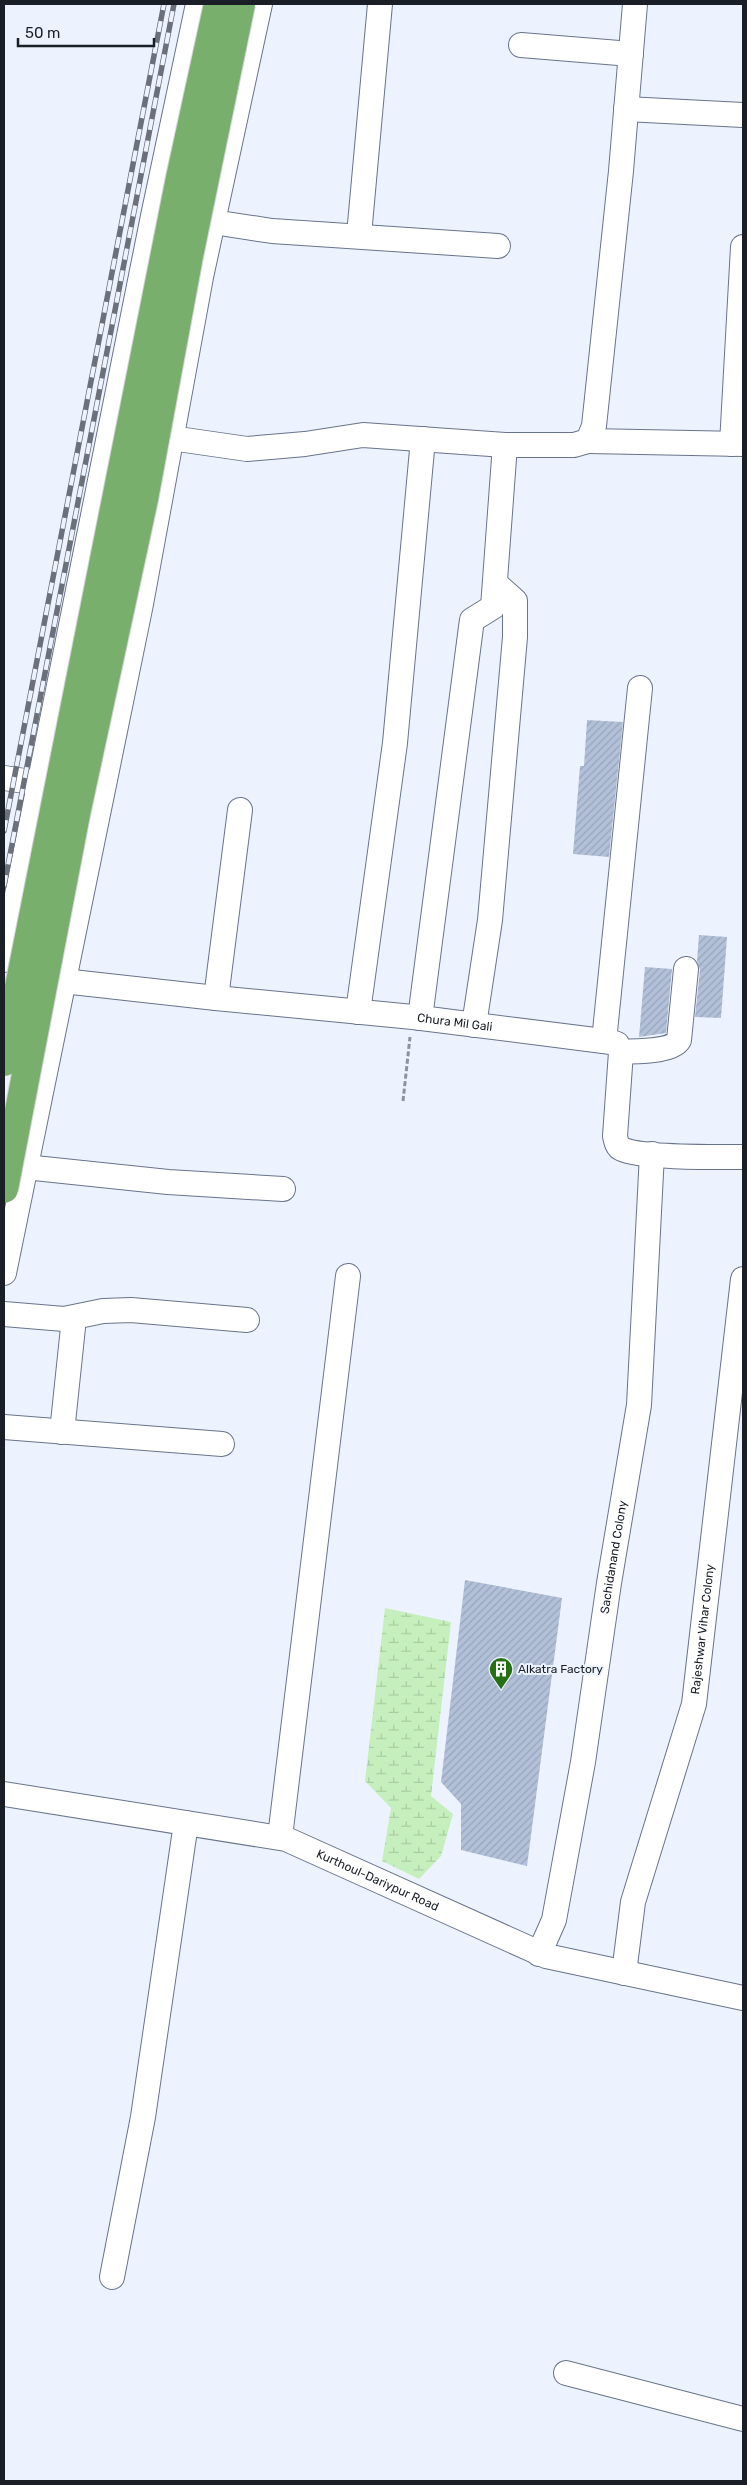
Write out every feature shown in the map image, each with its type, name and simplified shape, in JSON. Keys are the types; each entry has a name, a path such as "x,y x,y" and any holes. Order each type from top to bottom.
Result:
{"highway":[{"path":"4,1062 178,187 218,4"},
{"path":"4,1189 76,814 144,498 189,256 241,4"}],"street":[{"path":"4,960 198,4"},
{"path":"4,1273 153,534 213,222 260,4"},
{"path":"359,235 380,4"},
{"path":"588,441 592,436 595,416 635,4"},
{"path":"520,45 631,54"},
{"path":"626,109 743,115"},
{"path":"213,222 272,231 359,235 450,244 498,246"},
{"path":"171,438 247,449 305,444 363,435 504,445 574,445 588,441 738,444 743,247"},
{"path":"358,1012 394,743 423,438"},
{"path":"416,1017 472,620 493,607 504,445"},
{"path":"92,521 153,534"},
{"path":"474,1025 490,920 515,636 516,602 495,583"},
{"path":"640,688 612,1047 616,1142 623,1150 652,1154 743,1158"},
{"path":"4,778 39,783"},
{"path":"216,998 240,810"},
{"name":"Chura Mil Gali","path":"63,981 416,1017 612,1047 668,1048 677,1044 679,1040 686,970"},
{"path":"4,1027 51,1038"},
{"name":"Sachidanand Colony","path":"540,1954 554,1920 580,1780 609,1584 639,1405 652,1154"},
{"path":"25,1167 168,1182 283,1190"},
{"path":"280,1837 348,1276"},
{"name":"Rajeshwar Vihar Colony","path":"624,1973 633,1902 694,1704 743,1279"},
{"path":"4,1314 49,1319 74,1318 118,1310 247,1320"},
{"path":"62,1432 74,1318"},
{"path":"4,1427 222,1444"},
{"name":"Kurthoul-Dariypur Road","path":"4,1794 280,1837 540,1954 743,1998"},
{"path":"112,2277 143,2117 186,1823"},
{"path":"566,2372 743,2419"}],"path":[{"path":"403,1101 416,1017"}],"green space":[{"path":"385,1608 451,1622 431,1796 453,1814 441,1856 419,1879 382,1861 391,1808 365,1781"}],"building":[{"path":"587,720 623,722 609,857 573,854 580,766 584,766"},
{"path":"699,935 727,937 721,1018 695,1017 700,970 697,961"},
{"path":"645,967 672,969 666,1033 639,1037"},
{"name":"Alkatra Factory","path":"465,1580 562,1598 527,1866 461,1850 461,1804 441,1782"}],"railway":[{"path":"4,831 164,4"},
{"path":"4,886 174,4"}],"place":[{"name":"Alkatra Factory","path":"501,1690"}]}
